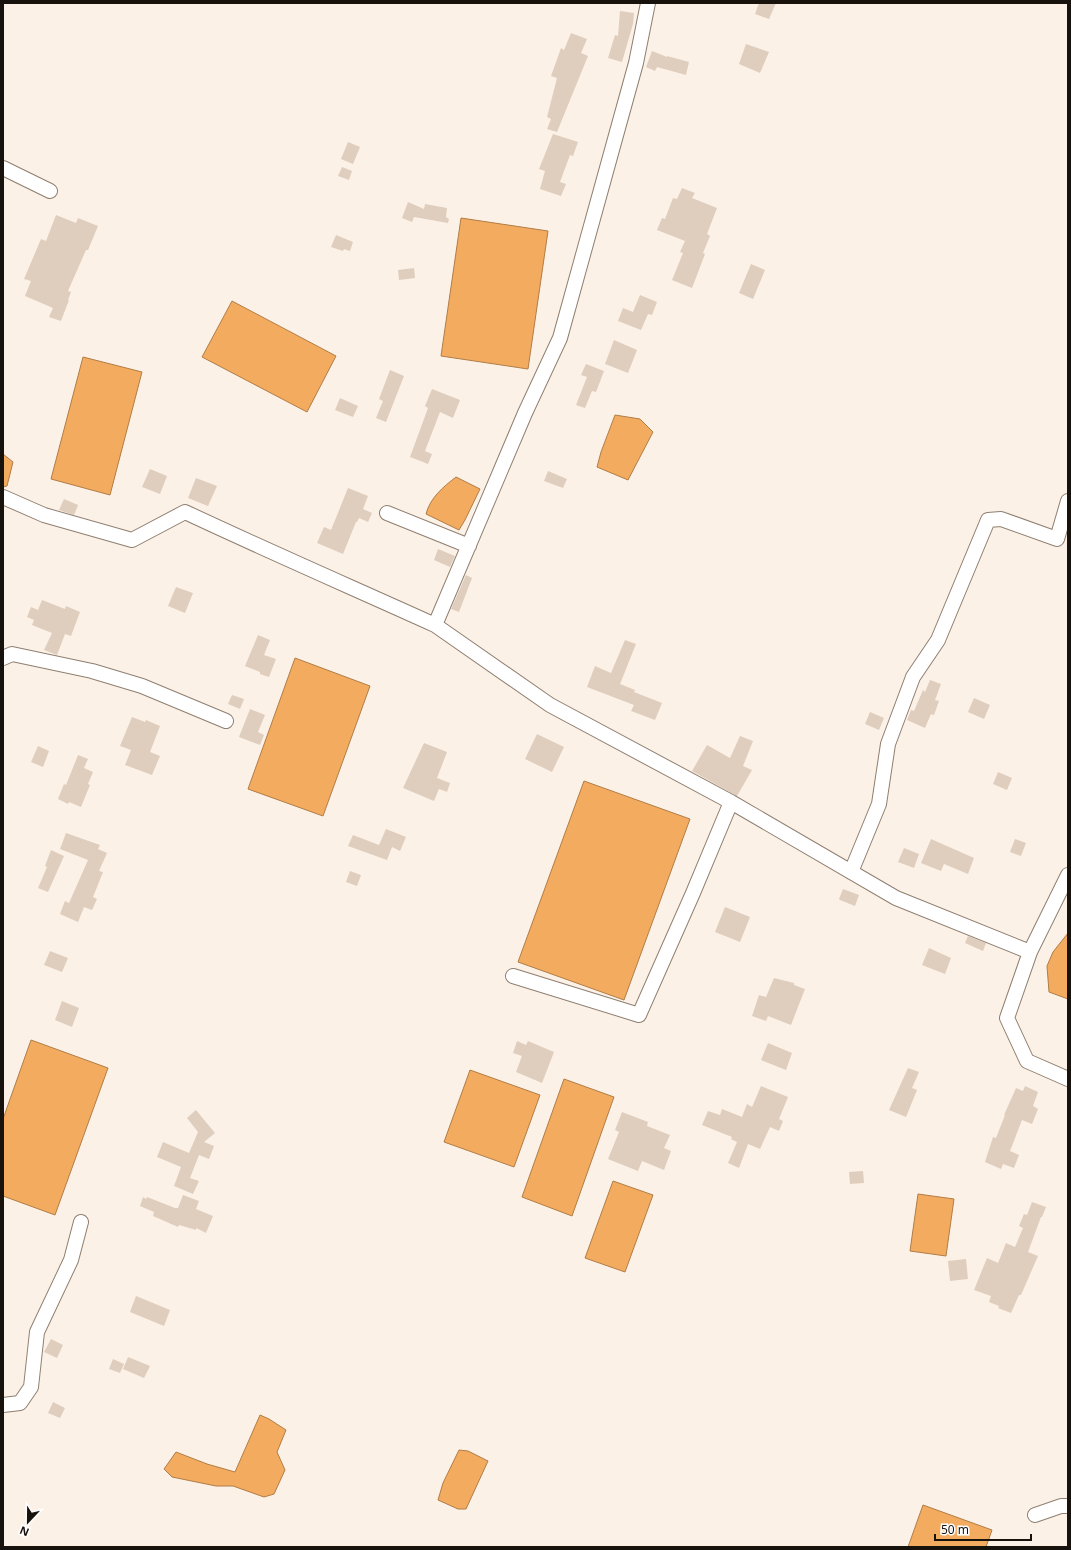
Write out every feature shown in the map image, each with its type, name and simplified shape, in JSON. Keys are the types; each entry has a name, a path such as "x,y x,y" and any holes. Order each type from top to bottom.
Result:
{"street":[{"path":"435,625 525,413 560,338 636,63 648,3"},
{"path":"3,168 50,191"},
{"path":"3,497 44,515 132,540 185,512 274,554 339,581 435,625 550,705 731,802 896,898 1030,952"},
{"path":"851,872 879,804 888,744 913,676 938,640 988,520 1001,519 1057,539 1068,501"},
{"path":"387,514 469,546"},
{"path":"3,658 12,654 92,671 142,686 226,721"},
{"path":"513,976 639,1015 694,893 731,802"},
{"path":"1068,875 1030,952 1007,1018 1027,1061 1068,1080"},
{"path":"3,1405 20,1403 31,1387 37,1332 71,1260 81,1222"},
{"path":"1035,1515 1061,1506 1068,1506"}],"shaded area":[{"path":"461,218 548,231 528,369 441,356"},
{"path":"232,301 336,356 307,412 202,357"},
{"path":"83,357 142,372 110,495 51,479"},
{"path":"615,415 640,419 653,432 628,480 597,467"},
{"path":"3,454 13,462 7,486 3,487"},
{"path":"456,477 480,489 459,530 426,514 434,498"},
{"path":"295,658 370,686 323,816 248,789"},
{"path":"584,781 690,819 624,1000 518,962"},
{"path":"1068,933 1068,999 1049,992 1047,966 1053,952"},
{"path":"31,1040 108,1068 55,1215 3,1196 3,1119"},
{"path":"470,1070 540,1095 514,1167 444,1142"},
{"path":"564,1079 614,1097 572,1216 522,1197"},
{"path":"613,1181 653,1195 625,1272 585,1258"},
{"path":"918,1194 954,1199 946,1256 910,1251"},
{"path":"260,1415 286,1430 277,1452 285,1470 274,1494 264,1497 233,1486 216,1486 172,1477 164,1469 176,1452 207,1464 235,1472"},
{"path":"459,1450 468,1451 488,1461 466,1509 458,1509 438,1500 443,1483"},
{"path":"923,1505 992,1530 986,1547 908,1547"}],"building":[{"path":"759,3 776,3 769,19 755,14"},
{"path":"620,11 634,13 633,24 622,62 608,58 615,35 618,36"},
{"path":"571,33 587,39 581,53 588,56 557,132 547,129 551,119 547,117 557,78 551,76 561,48 564,50"},
{"path":"746,44 769,52 760,73 739,64"},
{"path":"652,51 667,57 689,62 686,75 657,67 655,71 646,67"},
{"path":"553,134 578,142 573,156 570,155 560,182 566,184 561,196 540,189 545,171 539,169"},
{"path":"348,142 360,147 353,164 341,159"},
{"path":"342,167 352,171 349,180 338,176"},
{"path":"682,188 695,193 692,198 717,208 707,234 710,236 703,253 705,254 692,288 672,280 683,253 680,252 685,241 657,230 662,218 665,219 673,198 677,199"},
{"path":"408,202 424,209 425,204 447,208 446,217 449,219 448,223 414,217 412,222 402,218"},
{"path":"56,215 76,223 78,218 98,226 68,291 71,292 61,321 49,317 53,308 25,296 31,281 24,279 41,239 46,241"},
{"path":"336,235 353,242 350,251 344,249 343,251 331,247"},
{"path":"751,264 765,270 753,299 739,293"},
{"path":"414,268 415,278 399,280 398,270"},
{"path":"640,295 657,302 652,315 648,314 641,330 618,321 623,308 633,312"},
{"path":"614,340 637,350 628,373 605,364"},
{"path":"586,364 604,371 596,392 592,391 585,408 576,405 587,377 581,375"},
{"path":"390,370 404,376 386,422 376,418 383,401 379,399"},
{"path":"432,389 460,400 453,418 440,412 425,451 432,454 428,464 410,457 428,408 425,406"},
{"path":"340,398 358,406 353,417 335,410"},
{"path":"150,469 167,476 160,494 142,487"},
{"path":"548,471 567,479 563,488 544,481"},
{"path":"196,478 217,486 208,506 188,498"},
{"path":"348,488 368,496 363,509 372,513 368,522 359,518 356,522 343,554 317,543 324,527 331,530"},
{"path":"64,499 78,505 74,515 59,510"},
{"path":"438,549 455,556 450,567 434,560"},
{"path":"466,575 472,578 459,612 451,609"},
{"path":"176,587 193,593 185,613 168,606"},
{"path":"42,600 65,609 66,606 80,612 71,636 65,634 57,655 44,650 52,633 32,625 34,620 27,617 31,607 38,610"},
{"path":"258,635 270,640 264,655 276,659 269,677 245,666"},
{"path":"625,640 636,644 620,684 635,690 634,692 662,703 655,720 631,711 634,705 587,687 595,666 611,673"},
{"path":"930,680 941,684 935,700 939,701 934,715 931,714 925,728 907,720 911,710 914,711 923,690 925,692"},
{"path":"232,695 244,699 240,709 228,704"},
{"path":"974,698 990,705 984,719 968,712"},
{"path":"250,709 265,715 258,732 264,735 260,745 239,737"},
{"path":"870,712 884,718 879,730 865,724"},
{"path":"132,717 145,722 146,720 160,726 150,752 160,756 152,775 125,765 131,750 120,746"},
{"path":"537,734 564,747 552,772 525,759"},
{"path":"740,736 753,741 743,766 752,770 737,796 692,771 707,745 730,758"},
{"path":"424,743 447,752 437,778 450,783 447,792 439,789 434,801 403,788"},
{"path":"38,746 49,751 43,767 31,762"},
{"path":"78,755 88,759 84,768 93,772 88,784 90,785 81,807 69,802 68,804 58,799 64,784 66,785"},
{"path":"998,772 1012,778 1007,790 993,784"},
{"path":"386,829 406,837 400,851 392,847 387,860 348,846 353,835 379,845"},
{"path":"66,833 100,845 98,849 107,853 99,871 103,872 93,897 97,899 92,910 84,907 78,922 60,914 65,901 69,903 88,860 60,849"},
{"path":"931,839 974,858 968,874 944,864 941,871 921,863"},
{"path":"1015,839 1026,843 1021,856 1010,852"},
{"path":"904,848 919,854 914,868 898,862"},
{"path":"51,850 64,856 48,892 38,888 47,867 45,866"},
{"path":"350,871 361,875 357,886 346,882"},
{"path":"843,889 859,895 855,906 839,899"},
{"path":"725,907 750,917 740,942 715,932"},
{"path":"968,936 986,943 983,951 965,943"},
{"path":"929,948 951,958 945,974 922,965"},
{"path":"50,951 68,958 62,972 44,965"},
{"path":"774,978 794,983 794,985 805,989 791,1025 768,1016 766,1021 752,1016 759,995 766,997"},
{"path":"62,1001 79,1008 72,1027 55,1020"},
{"path":"517,1041 526,1045 528,1041 554,1052 542,1083 516,1072 522,1056 513,1053"},
{"path":"768,1043 792,1053 786,1070 761,1060"},
{"path":"908,1068 919,1072 912,1088 917,1090 906,1117 889,1110"},
{"path":"761,1086 788,1097 779,1119 783,1121 779,1131 770,1127 760,1149 748,1144 739,1168 728,1163 737,1142 731,1139 732,1137 702,1125 708,1111 720,1115 722,1109 742,1117 747,1104 752,1107"},
{"path":"1025,1086 1038,1092 1033,1106 1038,1109 1032,1124 1022,1120 1010,1151 1019,1155 1014,1168 1003,1164 1001,1169 985,1162 993,1137 996,1138 1016,1088 1023,1091"},
{"path":"196,1110 215,1133 204,1142 214,1146 209,1159 199,1155 190,1178 199,1181 193,1194 174,1186 181,1167 157,1157 163,1142 189,1153 198,1132 187,1118"},
{"path":"622,1112 648,1122 647,1126 670,1135 664,1148 671,1151 664,1170 642,1161 638,1171 608,1159 619,1132 615,1130"},
{"path":"863,1171 864,1183 850,1184 849,1172"},
{"path":"183,1195 199,1201 196,1209 213,1216 206,1233 196,1228 196,1230 179,1225 178,1227 153,1216 154,1212 140,1206 143,1197 146,1199 147,1197 178,1208"},
{"path":"1032,1202 1046,1207 1028,1252 1038,1256 1021,1295 1019,1295 1011,1313 998,1308 999,1306 989,1302 991,1296 974,1290 987,1258 998,1263 1006,1243 1015,1247 1023,1228 1019,1226 1024,1214 1027,1215"},
{"path":"966,1259 968,1279 950,1281 948,1261"},
{"path":"136,1296 170,1310 164,1326 130,1312"},
{"path":"51,1339 63,1345 57,1358 44,1352"},
{"path":"128,1357 150,1366 144,1378 123,1369"},
{"path":"113,1359 124,1364 120,1373 109,1369"},
{"path":"53,1402 65,1408 60,1418 48,1413"}]}
